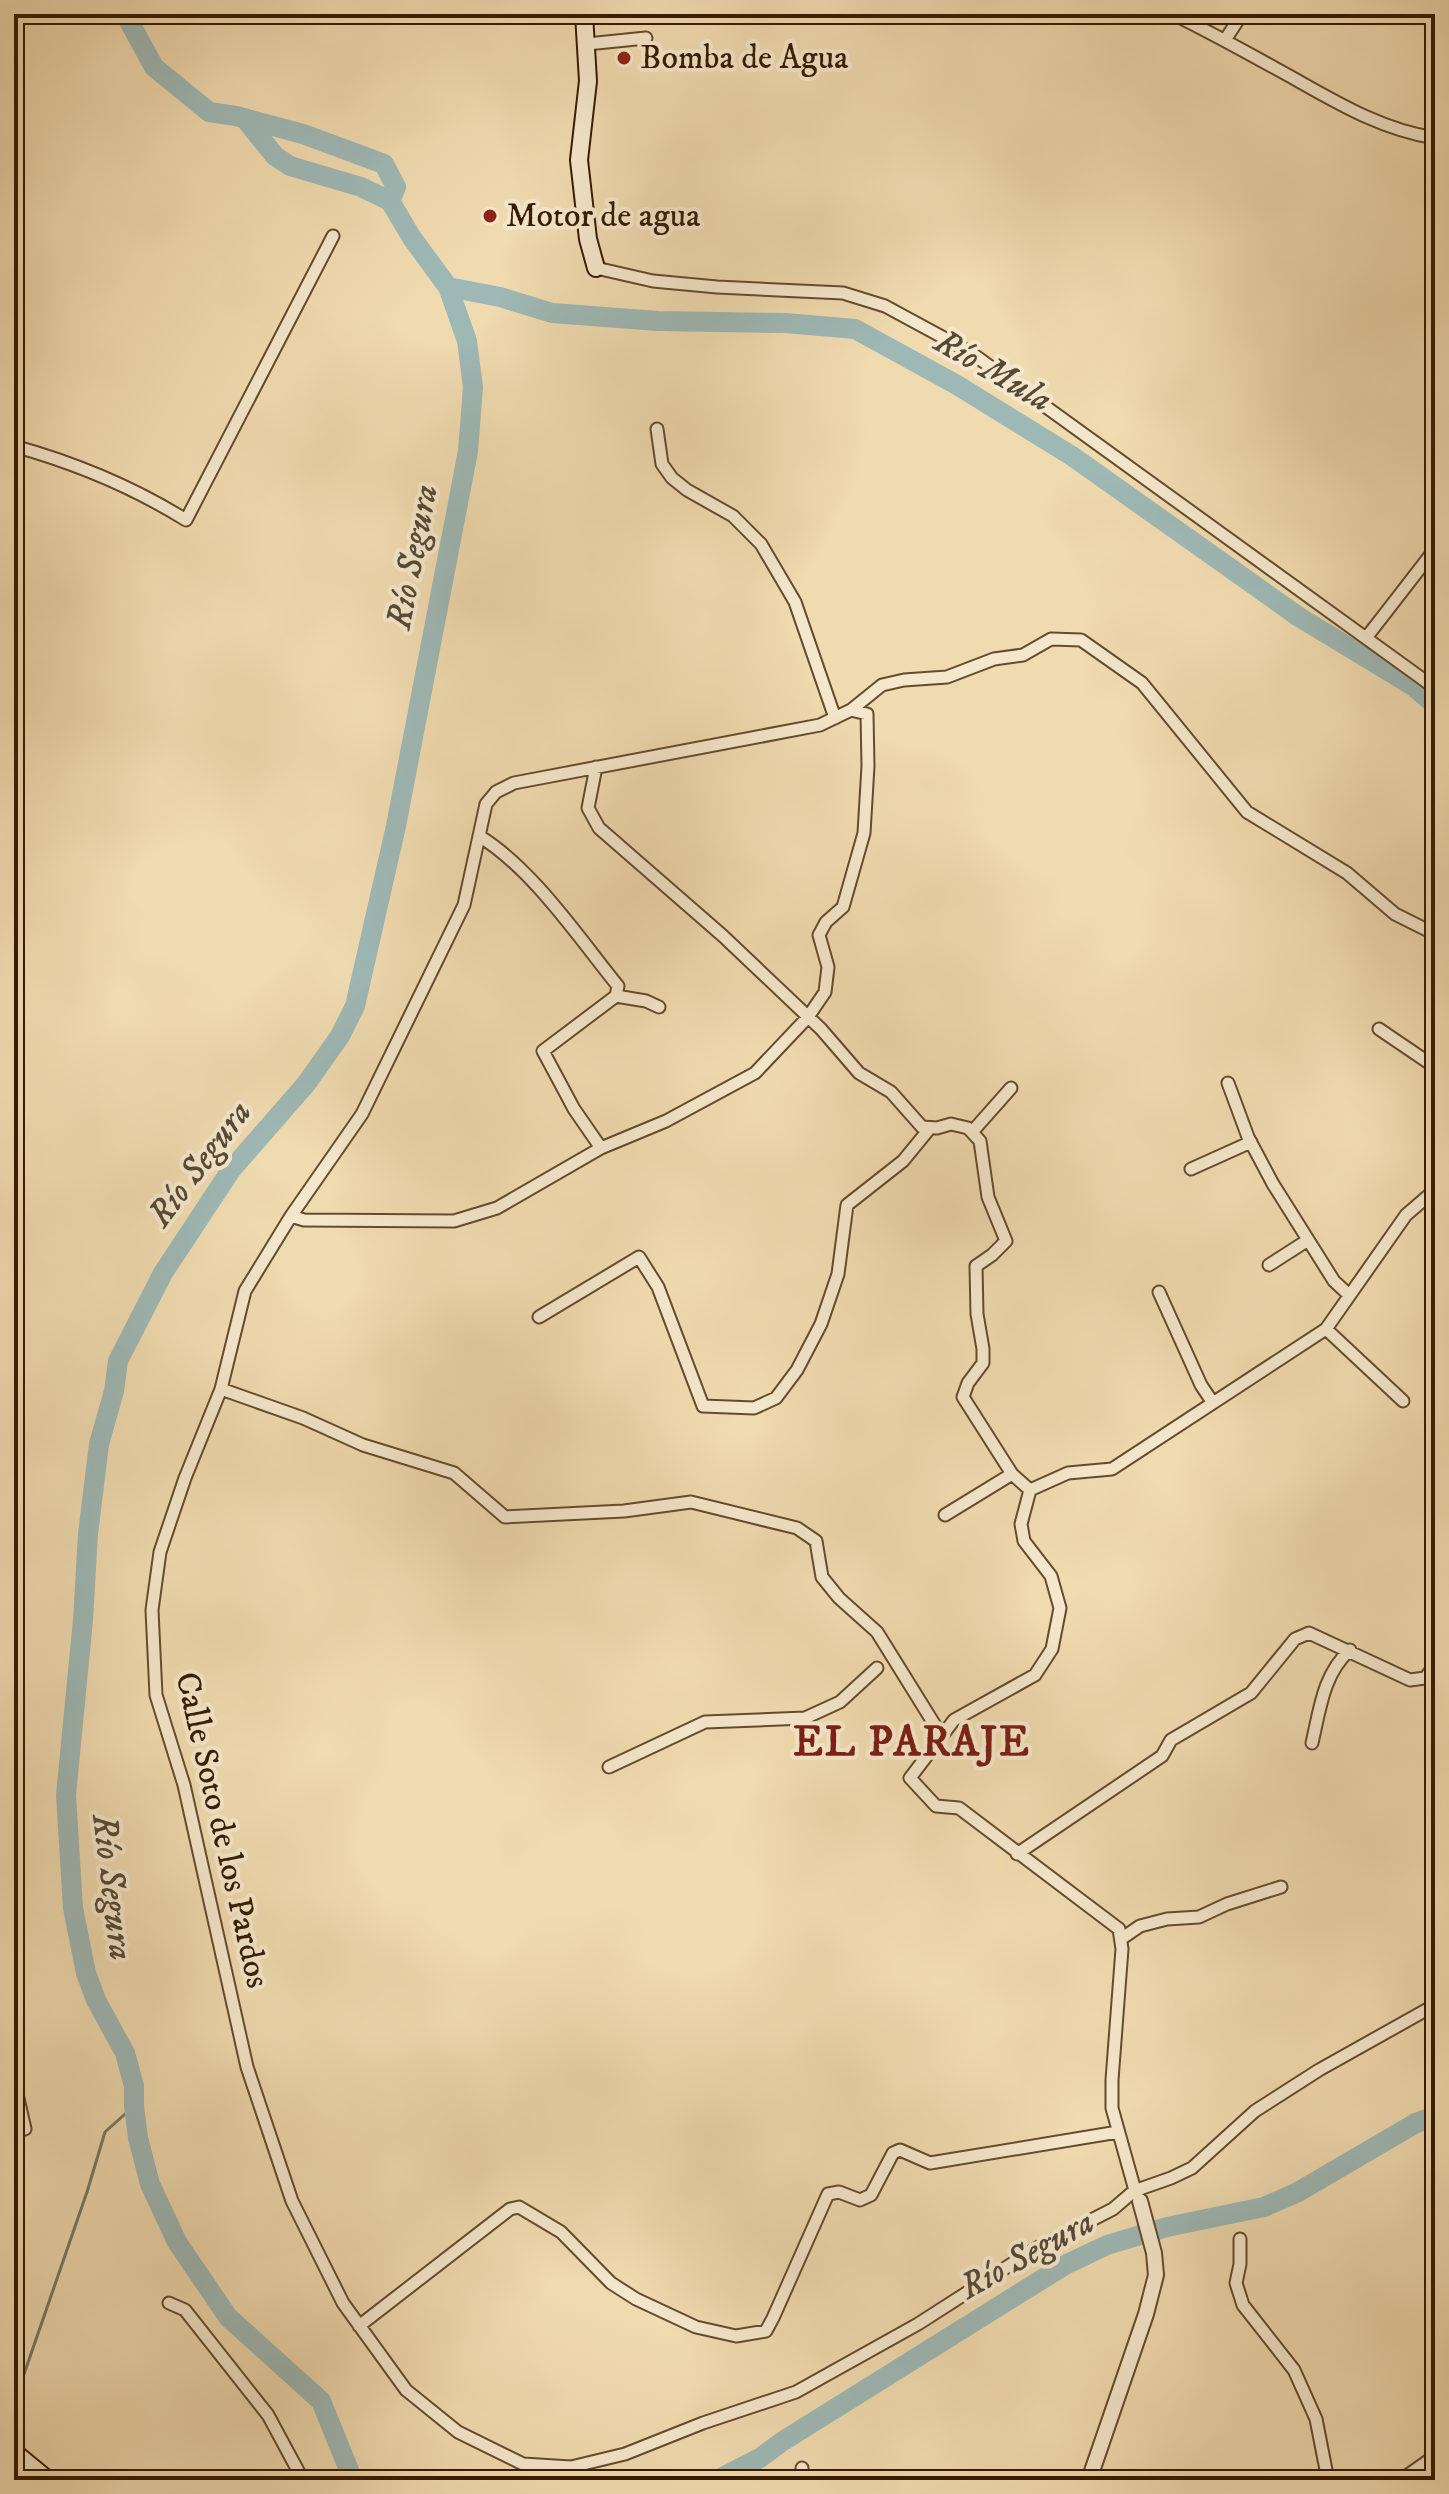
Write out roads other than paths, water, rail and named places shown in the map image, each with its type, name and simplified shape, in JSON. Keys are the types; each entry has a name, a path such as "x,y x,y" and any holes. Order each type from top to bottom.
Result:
{"main road":[{"path":"584,14 588,81 579,160 588,239 596,268"},
{"path":"14,2452 48,2480"}],"street":[{"path":"1173,14 1349,110 1408,134 1435,138"},
{"path":"1225,40 1242,14"},
{"path":"587,44 646,38"},
{"path":"14,446 128,487 186,520 333,236"},
{"path":"596,268 653,281 843,293 885,306 970,352 1435,688"},
{"path":"657,429 662,464 672,478 733,516 761,544 795,602 835,718"},
{"path":"1366,638 1435,549"},
{"name":"Calle Soto de los Pardos","path":"1435,934 1395,914 1347,873 1247,812 1142,683 1081,640 1051,639 1023,655 994,659 947,677 882,685 851,710 820,725 514,783 496,792 486,804 464,905 362,1114 291,1216 245,1291 221,1389 185,1478 160,1552 152,1610 156,1695 184,1785 247,2067 292,2201 343,2303 406,2390 458,2432 523,2464 571,2467 625,2454 703,2423 796,2392 918,2324 1035,2249 1192,2168 1255,2111 1319,2070 1435,2005"},
{"path":"291,1216 304,1220 454,1221 497,1208 601,1148 666,1121 755,1073 808,1017 825,992 828,967 819,935 826,922 843,907 864,833 867,714 851,710"},
{"path":"596,767 588,808 599,828 723,936 808,1017 859,1073 891,1092 922,1127 951,1124 968,1128 980,1141 988,1197 1006,1241 976,1266 983,1363 968,1383 963,1397 1012,1474 1030,1490"},
{"path":"479,836 500,849 550,902 618,986 616,996 543,1051 574,1109 601,1148"},
{"path":"616,996 646,1001 659,1007"},
{"path":"1379,1029 1435,1067"},
{"path":"1228,1083 1251,1142 1273,1184 1334,1281 1349,1295"},
{"path":"972,1132 1011,1088"},
{"path":"539,1317 639,1257 658,1287 703,1406 754,1408 776,1398 797,1370 821,1324 838,1274 847,1205 903,1161 930,1128"},
{"path":"1191,1169 1251,1142"},
{"path":"1030,1490 1068,1473 1112,1469 1326,1329 1406,1215 1435,1190"},
{"path":"1269,1265 1308,1240"},
{"path":"1159,1292 1201,1385 1213,1403"},
{"path":"1326,1329 1403,1401"},
{"path":"221,1389 303,1418 363,1445 454,1473 505,1517 624,1511 691,1502 797,1528 816,1541 822,1577 839,1598 877,1632 941,1735"},
{"path":"945,1515 1012,1474"},
{"path":"1030,1490 1021,1524 1024,1541 1051,1576 1060,1608 1052,1649 1035,1675 954,1720 910,1778 936,1806 959,1808 1119,1929 1112,2108 1155,2256 1156,2275 1146,2314 1089,2480"},
{"path":"1017,1854 1162,1756 1171,1740 1251,1693 1295,1639 1309,1633 1410,1680 1425,1678 1435,1665"},
{"path":"1312,1743 1324,1687 1338,1661 1350,1650"},
{"path":"609,1767 705,1722 805,1718 840,1702 877,1668"},
{"path":"1121,1939 1140,1926 1167,1919 1199,1917 1227,1904 1281,1887"},
{"path":"14,2081 25,2129"},
{"path":"359,2326 510,2209 519,2207 561,2232 611,2283 636,2299 696,2327 736,2336 756,2334 766,2331 773,2318 828,2194 839,2192 860,2200 871,2195 893,2153 900,2150 930,2163 1118,2132"},
{"path":"1240,2239 1236,2283 1243,2305 1294,2370 1316,2419 1328,2480"},
{"path":"169,2303 185,2310 204,2331 268,2415 302,2478"},
{"path":"1401,2480 1435,2456"}],"waterway":[{"name":"Río Segura","path":"125,14 154,67 209,112 303,134 384,164 396,187 390,201 412,238 448,287 467,341 473,387 468,451 396,826 355,1006 340,1036 306,1084 231,1170 163,1273 118,1361 114,1391 99,1444 88,1534 66,1795 73,1908 86,1973 96,2000 125,2053 134,2086 138,2138 150,2184 177,2242 228,2317 321,2401 353,2480"},
{"path":"245,119 275,156 290,166 361,187 390,201"},
{"name":"Río Mula","path":"448,287 500,297 552,313 855,329 957,385 1072,456 1299,617 1413,686 1435,705"},
{"path":"14,2403 105,2132 134,2106"},
{"name":"Río Segura","path":"717,2480 760,2458 1065,2265 1107,2245 1167,2227 1264,2207 1298,2192 1416,2123 1435,2116"}],"place":[{"name":"Bomba de Agua","path":"624,58"},
{"name":"Motor de agua","path":"490,216"}],"district":[{"name":"EL PARAJE","path":"912,1743"}]}
